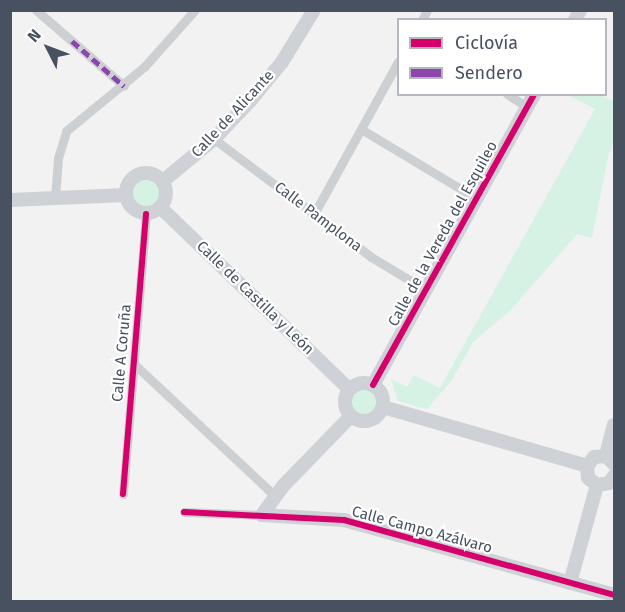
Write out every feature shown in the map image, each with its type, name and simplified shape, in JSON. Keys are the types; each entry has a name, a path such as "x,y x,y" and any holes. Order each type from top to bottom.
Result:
{"street":[{"path":"36,10 124,86"},
{"path":"55,198 58,158 66,131 124,86 172,39 195,10"},
{"name":"Calle de Alicante","path":"163,181 214,140 282,62 314,10"},
{"path":"314,214 397,66"},
{"path":"514,96 530,101"},
{"name":"Calle de la Vereda del Esquileo","path":"373,385 530,101"},
{"path":"361,129 476,198"},
{"name":"Calle Pamplona","path":"214,140 371,257 426,290"},
{"path":"145,173 155,174 163,181 166,200 161,208 146,214 136,212 129,204 126,195 128,184 135,176 145,173"},
{"path":"10,200 126,195"},
{"name":"Calle de Castilla y León","path":"161,208 349,389"},
{"name":"Calle A Coruña","path":"123,494 146,214"},
{"path":"134,364 275,496"},
{"path":"356,384 373,385 380,390 383,407 378,416 369,421 359,422 350,417 345,408 344,398 349,389 356,384"},
{"path":"383,407 587,466"},
{"path":"262,515 275,496 350,417"},
{"path":"615,424 610,460 594,457 587,466 588,478 597,485 609,483 615,476"},
{"path":"570,583 597,485"},
{"name":"Calle Campo Azálvaro","path":"184,512 344,520 615,596"}],"green space":[{"path":"570,96 602,96 614,101 614,141 608,157 592,238 577,234 511,310 473,342 452,380 427,409 398,401 391,379 407,387 414,375 440,388 595,109"},
{"path":"146,179 157,183 161,194 157,205 146,209 135,205 131,194 135,183"},
{"path":"364,387 370,388 378,396 378,408 370,416 364,417 358,416 350,408 349,402 350,396 358,388"}],"marked path":[{"path":"72,41 124,86"}],"cycle path":[{"path":"373,385 533,96"},
{"path":"123,494 146,214"},
{"path":"184,512 344,520 614,595"}]}
